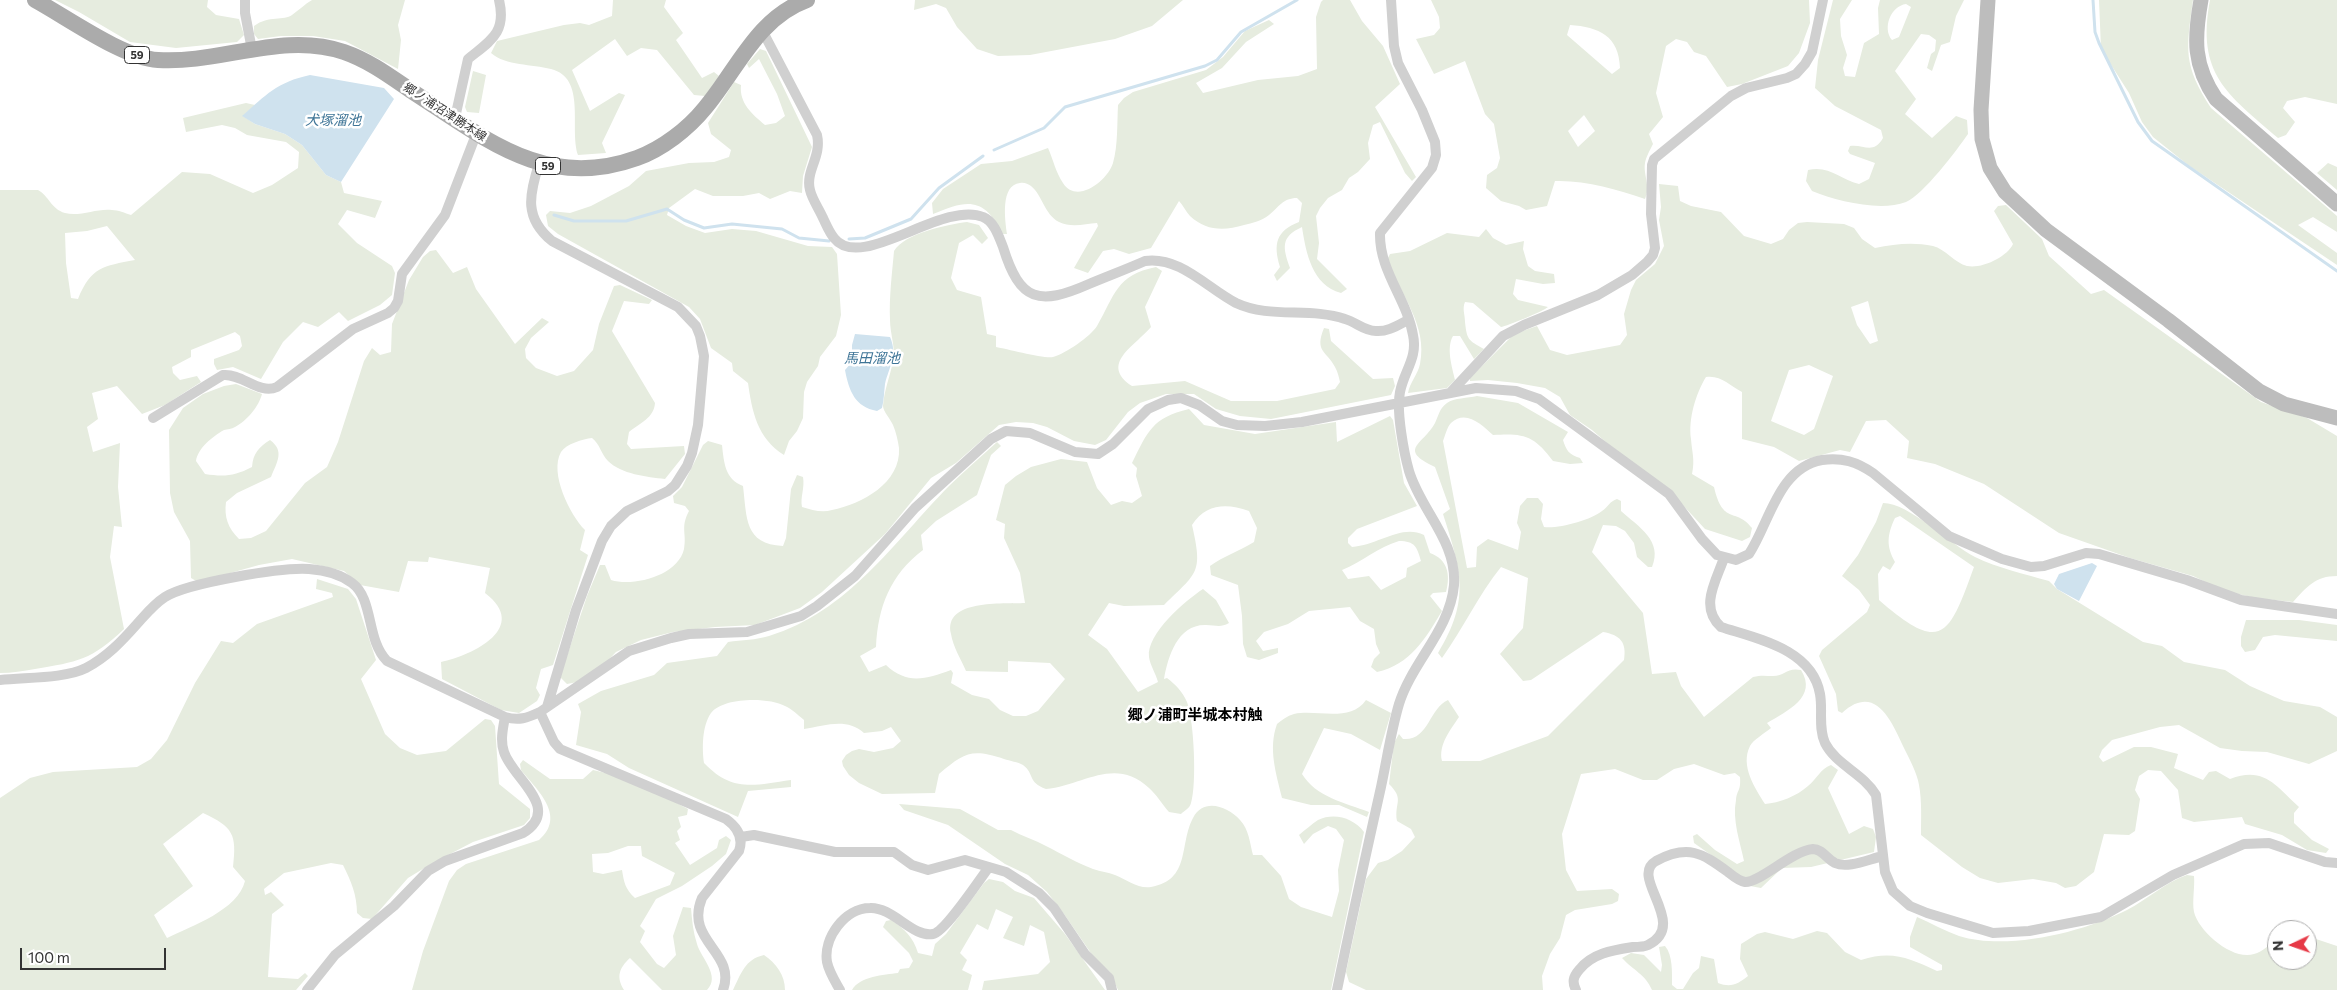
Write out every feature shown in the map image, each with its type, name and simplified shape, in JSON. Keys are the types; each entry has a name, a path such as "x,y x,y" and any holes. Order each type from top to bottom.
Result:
{"main road":[{"name":"郷ノ浦沼津勝本線","path":"35,0 123,51 145,58 158,60 188,59 252,50 314,46 345,52 386,73 503,149 539,164 585,168 612,165 638,158 661,147 704,110 762,30 799,1"}],"street":[{"path":"245,0 245,13 252,50"},
{"path":"455,118 468,59 486,47 497,33 501,17 499,0"},
{"path":"1337,990 1399,703 1408,681 1447,612 1454,584 1447,545 1410,474 1404,451 1400,392 1413,361 1415,349 1413,333 1382,259 1380,233 1432,168 1436,155 1435,142 1398,63 1394,46 1391,0"},
{"path":"1450,393 1503,336 1598,295 1632,276 1647,262 1655,248 1652,214 1652,165 1654,158 1731,96 1746,88 1796,74 1812,52 1823,0"},
{"path":"1988,0 1981,110 1982,139 1990,168 2005,192 2046,230 2168,320 2244,381 2284,404 2337,418"},
{"path":"2201,0 2196,48 2199,66 2209,89 2216,99 2337,204"},
{"path":"762,30 817,136 819,145 809,179 810,190 834,238 848,247 866,247 946,217 971,213 985,217 993,225 1010,269 1017,281 1023,288 1037,296 1046,298 1068,293 1145,261 1158,260 1175,266 1236,303 1254,309 1332,315 1346,319 1367,330 1377,331 1386,331 1408,320"},
{"path":"153,418 223,375 230,374 264,389 271,390 353,329 388,313 398,301 402,274 445,215 477,132"},
{"path":"539,164 530,198 532,212 542,232 552,241 678,307 696,326 700,336 704,356 698,425 687,466 675,485 668,491 627,511 611,526 602,540 576,610 544,710 554,742 560,749 726,819 738,830 740,837 739,851 702,898 699,906 698,923 700,932 720,957 723,965 723,990"},
{"path":"0,680 73,673 85,668 113,649 165,597 186,588 272,572 307,569 339,575 358,589 377,647 387,661 505,717 517,720 544,710 628,651 641,646 689,634 747,632 801,616 855,576 915,508 990,439 1006,431 1030,433 1075,452 1098,454 1113,444 1148,409 1168,400 1181,398 1190,401 1222,421 1237,425 1265,426 1302,422 1476,388 1516,390 1539,399 1669,494 1702,539 1717,555 1724,558 1736,560 1749,554 1774,502 1793,475 1806,466 1818,461 1840,459 1861,465 1873,473 1949,536 2019,565 2044,566 2086,553 2099,554 2187,580 2241,600 2337,614"},
{"path":"1724,558 1710,596 1710,613 1714,621 1721,627 1773,645 1792,654 1804,662 1811,670 1820,693 1822,735 1825,743 1831,753 1870,786 1876,795 1882,856 1886,872 1894,891 1910,906 1977,930 2007,934 2100,918 2173,875 2244,844 2269,843 2325,862 2337,863"},
{"path":"308,990 335,955 394,906 428,871 446,861 523,833 532,827 538,812 537,804 534,794 509,762 503,751 502,740 505,717"},
{"path":"740,837 754,835 835,852 894,852 912,865 928,870 955,861 965,860 1006,872 1039,893 1054,908 1085,954 1109,978 1112,990"},
{"path":"1576,990 1573,984 1575,975 1591,958 1613,950 1647,946 1660,932 1663,913 1651,888 1649,868 1666,856 1676,853 1696,852 1705,855 1735,878 1745,882 1755,880 1779,863 1814,849 1822,852 1834,862 1843,865 1882,856"},
{"path":"840,990 827,961 828,951 836,930 848,916 862,908 880,908 924,934 932,934 945,925 989,867"}],"shaded area":[{"path":"55,0 208,0 207,7 216,15 239,19 244,35 237,42 176,48 130,42"},
{"path":"312,0 405,0 398,25 401,40 398,69 345,41 313,36 281,36 258,39 254,34 254,26 265,20 289,17"},
{"path":"613,0 666,0 664,7 683,33 676,40 702,78 714,72 719,76 705,96 694,95 657,50 641,48 627,56 615,39 572,70 590,111 619,93 625,95 602,143 606,153 578,155 575,105 569,82 562,74 551,69 504,60 491,53 497,41 564,25 580,23 589,25 612,16"},
{"path":"915,0 1183,0 1152,26 1115,39 1030,55 998,56 977,49 957,27 946,8 936,4 914,10"},
{"path":"1323,0 1350,0 1362,21 1383,46 1400,84 1375,107 1416,177 1412,181 1405,173 1380,122 1373,125 1368,143 1370,159 1358,172 1349,178 1342,190 1328,198 1316,216 1319,243 1317,259 1347,289 1341,293 1323,283 1312,267 1302,227 1290,235 1285,244 1290,268 1277,281 1274,275 1280,267 1277,252 1278,239 1285,230 1299,222 1302,203 1297,198 1285,201 1269,215 1254,223 1222,229 1202,225 1189,214 1179,201 1151,248 1129,254 1114,249 1103,251 1088,273 1074,268 1098,226 1097,223 1073,225 1059,222 1047,210 1035,190 1026,183 1014,185 1009,190 1005,204 1007,234 1003,234 989,213 982,207 974,204 956,206 933,214 932,203 943,189 981,164 1012,161 1048,148 1056,170 1063,183 1069,189 1076,192 1091,188 1099,183 1110,170 1113,163 1117,141 1118,105 1124,98 1133,92 1206,70 1223,57 1245,31 1269,20 1274,24 1246,42 1222,68 1196,83 1203,93 1258,80 1298,76 1317,69 1316,17"},
{"path":"1431,0 1809,0 1810,23 1799,53 1788,66 1742,84 1727,87 1706,56 1694,52 1687,42 1676,39 1666,46 1656,93 1663,117 1649,134 1653,144 1645,163 1647,194 1645,199 1600,186 1578,182 1555,181 1547,206 1526,210 1501,201 1486,188 1487,175 1497,168 1500,158 1494,124 1485,114 1465,61 1434,74 1416,39 1434,35 1440,28 1439,17","holes":["1570,25 1590,28 1606,35 1616,48 1620,68 1612,74 1567,35","1584,115 1595,131 1578,147 1568,131"]},
{"path":"1833,0 1852,0 1840,19 1841,36 1847,55 1843,68 1845,76 1855,77 1864,43 1879,34 1878,8 1880,0 1964,0 1956,16 1950,42 1941,45 1932,71 1927,68 1931,54 1935,51 1936,40 1929,35 1921,34 1895,71 1916,99 1905,114 1932,138 1956,116 1967,120 1968,134 1939,171 1913,198 1896,205 1871,206 1846,202 1812,191 1806,181 1808,170 1822,169 1859,184 1869,179 1875,163 1850,154 1848,151 1850,146 1868,148 1876,146 1883,138 1881,130 1835,106 1815,88 1818,60","holes":["1906,4 1911,7 1899,37 1892,40 1888,30 1892,13"]},
{"path":"2099,0 2193,0 2188,45 2189,57 2195,80 2202,93 2211,108 2337,216 2337,232 2313,217 2298,225 2337,253 2337,265 2188,165 2153,137 2142,122 2129,93 2101,49"},
{"path":"2210,0 2337,0 2337,104 2305,97 2287,101 2283,108 2295,122 2286,135 2278,138 2230,95 2212,65 2208,47 2207,25"},
{"path":"760,49 766,51 812,147 803,176 802,193 790,191 770,199 759,193 743,196 713,196 695,189 669,208 667,215 686,226 705,233 732,229 756,231 808,246 832,247 837,254 841,315 836,336 820,357 818,366 807,382 804,392 803,418 797,431 789,441 784,455 768,441 757,423 748,383 733,371 732,363 711,348 700,319 689,307 558,234 548,226 546,215 550,211 570,213 591,206 629,186 646,171 689,163 714,162 729,157 731,150 711,134 708,123 734,82 741,85 744,103 755,117 765,125 776,123 785,116 777,94 759,59 749,68 747,64"},
{"path":"473,71 486,75 479,113 467,112 465,107"},
{"path":"246,103 255,105 243,116 255,124 285,134 302,145 326,175 341,182 344,193 382,201 375,218 347,210 338,224 357,243 392,266 395,273 392,295 380,305 348,321 339,312 318,327 303,322 283,342 261,379 233,367 217,370 214,359 239,350 242,346 240,336 235,332 191,350 191,357 172,367 173,373 180,380 197,376 201,382 165,405 142,414 117,386 92,393 98,419 87,427 93,452 120,443 118,487 122,527 114,526 110,557 124,629 102,647 83,658 50,667 0,673 0,190 38,190 56,209 65,213 77,214 117,210 131,215 182,172 210,174 253,193 272,185 298,168 299,152 286,142 247,135 235,128 222,125 186,132 183,118","holes":["107,226 135,260 114,264 99,270 88,280 78,299 71,298 66,263 65,233 87,231"]},
{"path":"2328,163 2337,167 2337,190 2317,173"},
{"path":"1659,184 1678,186 1680,201 1691,206 1721,212 1744,236 1771,244 1783,239 1789,230 1798,223 1844,224 1854,228 1862,239 1875,248 1904,244 1933,246 1967,266 1980,266 2000,257 2013,244 1994,211 1998,206 2006,205 2042,239 2049,256 2091,294 2104,290 2261,402 2307,418 2337,436 2337,576 2317,580 2307,587 2293,602 2256,598 2225,591 2193,576 2130,558 2059,533 1984,484 1935,464 1907,458 1909,441 1886,420 1866,421 1850,452 1840,450 1799,461 1774,447 1742,439 1742,392 1721,379 1711,377 1706,377 1702,383 1692,415 1690,431 1693,460 1692,474 1714,487 1721,507 1726,512 1741,518 1752,528 1750,537 1742,541 1705,529 1667,488 1570,415 1560,397 1545,388 1517,383 1488,380 1470,381 1470,378 1514,334 1537,326 1550,350 1567,355 1620,345 1627,335 1624,314 1631,290 1636,280 1655,264 1664,246 1659,220 1661,207","holes":["1868,301 1878,341 1870,344 1857,325 1851,307","1809,365 1833,376 1814,429 1804,435 1771,421 1789,370"]},
{"path":"967,222 979,225 988,238 982,244 973,235 959,243 951,278 957,290 981,297 987,334 996,336 996,347 1049,357 1071,349 1094,330 1113,296 1124,281 1132,275 1156,267 1162,271 1145,307 1151,327 1129,348 1119,363 1119,370 1123,378 1132,386 1185,381 1231,401 1277,401 1335,389 1340,382 1338,373 1323,351 1320,342 1324,328 1329,329 1331,341 1373,379 1393,378 1395,386 1391,395 1271,419 1240,416 1216,409 1194,394 1166,394 1140,403 1128,412 1106,440 1095,445 1074,441 1047,427 1033,423 1016,422 999,425 956,463 931,478 885,534 822,592 800,608 755,625 673,632 641,640 616,652 599,670 583,681 567,684 560,677 587,596 600,565 605,565 611,580 631,582 664,573 680,558 684,549 684,526 689,511 685,506 674,503 673,496 682,487 703,445 708,441 722,445 726,470 732,479 743,486 745,509 750,527 754,535 770,544 783,546 786,538 791,489 797,475 803,477 802,507 821,511 828,511 855,503 867,497 887,481 894,472 899,448 894,428 883,406 894,356 890,311 894,251 907,239 916,235 948,225"},
{"path":"1486,229 1493,238 1506,245 1524,241 1523,249 1528,266 1535,271 1554,274 1555,283 1543,284 1516,279 1513,294 1518,300 1548,307 1501,327 1473,303 1465,302 1466,328 1469,339 1484,349 1474,359 1460,336 1453,336 1450,352 1455,380 1447,388 1408,393 1420,364 1420,336 1417,323 1387,260 1390,254 1410,251 1447,233 1479,237"},
{"path":"436,250 453,273 467,267 476,289 515,344 542,318 549,322 531,338 525,349 526,358 536,368 557,376 574,371 593,350 599,324 614,286 620,285 652,300 649,304 624,301 612,331 655,403 652,413 629,432 627,444 631,449 684,446 685,454 665,479 635,474 620,469 608,461 592,438 571,444 561,452 558,461 559,482 573,514 585,530 580,550 588,555 553,665 541,669 536,688 540,695 537,701 519,713 501,710 442,679 441,662 468,653 481,646 492,638 500,628 502,617 497,605 485,593 490,568 429,557 428,562 408,561 399,592 360,585 344,571 292,559 259,565 198,582 191,578 190,541 174,512 170,493 169,430 183,408 203,394 224,386 236,384 262,394 248,417 239,424 224,430 210,439 197,456 196,461 205,474 235,474 252,467 255,454 270,440 275,444 278,457 271,477 237,493 226,502 228,522 232,531 239,539 251,538 266,531 305,483 327,467 338,442 364,361 372,348 380,355 391,352 392,324 409,280 423,257 430,251"},
{"path":"1477,396 1518,403 1568,432 1563,440 1565,447 1568,452 1580,458 1583,463 1570,464 1553,461 1534,441 1520,435 1493,435 1479,423 1468,418 1457,419 1451,423 1443,441 1467,568 1476,567 1477,547 1488,539 1518,550 1521,532 1517,523 1520,506 1527,498 1538,498 1543,504 1541,519 1544,527 1583,521 1597,514 1615,500 1621,501 1621,511 1642,529 1652,542 1655,558 1652,567 1648,567 1637,557 1634,543 1625,531 1616,526 1603,525 1592,552 1643,613 1652,674 1676,672 1681,686 1704,717 1753,677 1777,676 1796,669 1801,670 1806,688 1803,695 1791,708 1767,723 1771,728 1750,746 1747,761 1750,776 1765,804 1782,801 1799,793 1824,769 1831,765 1838,770 1828,788 1849,834 1864,826 1873,829 1876,837 1874,852 1811,867 1782,868 1761,888 1750,886 1738,874 1694,843 1693,836 1697,834 1715,850 1737,864 1744,861 1735,815 1740,777 1735,773 1724,775 1694,764 1674,769 1657,780 1643,780 1615,769 1581,774 1562,834 1566,870 1577,891 1612,889 1619,894 1618,901 1612,904 1575,910 1566,915 1560,938 1550,954 1542,976 1543,990 1366,990 1349,982 1346,972 1366,879 1378,863 1388,860 1402,851 1415,837 1411,829 1397,821 1398,798 1394,789 1389,784 1394,743 1399,734 1403,739 1418,735 1424,730 1442,704 1448,700 1459,717 1444,743 1441,755 1442,761 1480,761 1548,736 1624,660 1625,654 1621,640 1614,635 1603,632 1531,680 1523,681 1500,654 1523,628 1528,578 1501,567 1442,658 1438,653 1455,617 1460,585 1454,552 1443,514 1450,509 1435,467 1417,456 1415,451 1416,446 1435,423 1444,405 1453,400"},
{"path":"1189,409 1204,425 1255,434 1336,422 1337,442 1390,416 1393,420 1404,483 1417,506 1357,529 1348,538 1348,543 1352,547 1371,543 1398,533 1415,532 1424,535 1430,553 1444,563 1448,573 1446,592 1433,593 1430,596 1442,611 1430,631 1408,657 1389,668 1377,672 1371,667 1374,659 1380,653 1376,644 1374,629 1360,621 1350,607 1309,611 1288,624 1264,632 1256,641 1263,651 1278,648 1278,653 1259,660 1247,657 1243,644 1238,585 1211,575 1210,566 1254,542 1257,528 1249,511 1241,508 1217,507 1210,509 1198,518 1192,525 1197,563 1191,578 1164,605 1124,606 1109,603 1088,635 1107,649 1138,692 1158,682 1149,657 1154,638 1168,618 1196,594 1203,589 1216,600 1229,623 1220,626 1196,626 1188,630 1176,643 1168,661 1164,679 1167,678 1176,686 1187,702 1193,737 1193,794 1190,805 1181,814 1169,812 1149,788 1136,779 1124,774 1111,773 1099,775 1046,789 1036,784 1027,768 1023,765 976,753 962,757 939,774 935,793 882,794 859,783 849,775 842,761 846,755 859,749 874,752 893,748 901,741 891,727 882,731 864,733 850,725 843,724 804,729 804,720 795,712 778,703 768,701 746,700 725,704 711,713 704,731 704,763 725,779 744,785 791,780 791,787 748,791 738,817 629,768 607,754 576,745 581,712 578,704 601,691 654,675 667,663 717,656 728,642 769,636 797,625 823,610 868,573 949,486 997,442 1001,446 991,455 977,495 936,521 921,535 923,550 902,570 894,581 883,605 876,647 860,656 869,672 886,665 909,678 925,678 951,670 953,673 951,683 972,695 989,699 1000,710 1013,716 1026,716 1038,711 1065,679 1050,663 1008,661 1008,672 966,671 955,648 951,634 951,623 956,615 965,609 990,604 1025,603 1020,573 1004,538 1005,524 996,520 1005,485 1031,467 1061,459 1087,462 1097,488 1111,505 1122,501 1132,503 1142,496 1136,476 1137,468 1132,463 1142,442 1159,422","holes":["1399,541 1412,544 1418,552 1421,561 1407,568 1406,577 1381,590 1369,576 1348,579 1342,570"]},
{"path":"1883,503 1905,510 1975,557 2002,568 2049,581 2057,589 2143,642 2162,646 2184,662 2225,670 2250,686 2284,701 2320,707 2337,717 2337,751 2309,764 2267,752 2220,748 2179,725 2160,727 2112,740 2102,750 2099,757 2103,762 2134,747 2151,747 2178,754 2174,768 2203,780 2209,772 2216,771 2230,779 2252,775 2260,776 2276,785 2299,807 2294,813 2294,823 2312,840 2329,849 2326,853 2307,850 2282,835 2245,824 2242,817 2194,822 2182,818 2178,790 2161,771 2148,770 2139,776 2135,790 2140,799 2135,831 2129,835 2104,834 2094,872 2076,886 2065,888 2056,883 2033,879 1998,883 1980,878 1962,867 1921,835 1921,804 1918,780 1910,760 1887,716 1873,703 1864,702 1854,705 1842,713 1838,711 1836,694 1819,656 1822,650 1867,612 1870,605 1859,590 1842,576 1858,555 1876,522","holes":["1900,516 1974,567 1957,609 1950,622 1941,630 1930,632 1917,628 1879,600 1878,574 1883,566 1890,570 1895,562 1890,551 1889,535 1895,518"]},
{"path":"317,579 348,589 356,599 376,660 361,679 385,734 400,748 417,755 446,751 485,719 491,720 495,726 499,784 530,809 530,818 524,825 473,842 408,878 372,919 363,918 357,913 353,888 343,865 331,863 284,873 264,889 265,895 271,892 284,905 272,914 268,977 298,979 305,973 308,976 296,990 0,990 0,798 30,778 53,772 137,767 151,759 167,740 195,683 221,641 233,643 257,624 333,597 332,593 316,589","holes":["203,813 213,818 231,833 234,847 233,867 245,881 241,891 224,909 167,938 154,915 193,886 163,844"]},
{"path":"2246,620 2299,620 2337,625 2337,641 2275,635 2263,637 2255,650 2245,652 2241,646 2241,637"},
{"path":"1366,700 1391,713 1380,750 1351,734 1324,728 1302,774 1308,782 1323,794 1369,812 1367,817 1339,805 1311,805 1282,798 1273,752 1274,733 1277,724 1294,714 1333,714 1351,711 1359,707"},
{"path":"523,760 550,779 583,779 593,770 606,773 642,786 688,809 687,815 678,817 681,827 677,831 680,840 675,843 690,865 717,848 719,840 726,836 731,840 726,854 712,866 682,886 656,899 640,926 645,931 640,942 657,964 664,968 676,955 673,936 683,907 691,908 697,944 711,973 711,985 707,990 662,990 630,958 623,965 619,977 624,990 412,990 423,951 449,881 457,870 466,864 539,840 547,831 550,813 541,795 521,770 520,764","holes":["628,846 641,846 642,856 675,873 670,885 635,898 629,892 622,870 603,874 593,872 592,854 608,853"]},
{"path":"899,804 960,809 998,830 1011,830 1087,867 1146,887 1164,883 1172,877 1182,860 1193,818 1203,808 1216,806 1235,815 1243,824 1249,837 1253,855 1262,855 1281,876 1289,899 1301,907 1332,917 1339,891 1338,870 1344,840 1336,829 1328,826 1313,834 1304,844 1299,835 1318,820 1324,818 1337,817 1349,820 1364,832 1331,990 1118,990 1110,972 1095,959 1047,892 1028,875 1005,864 948,825 904,810"},
{"path":"2187,875 2194,876 2194,912 2197,920 2210,936 2227,949 2246,955 2257,953 2267,947 2267,970 2317,970 2317,939 2337,946 2337,990 1652,990 1643,976 1622,958 1631,953 1644,955 1661,972 1662,965 1659,947 1665,946 1671,959 1672,985 1677,989 1683,989 1693,973 1699,968 1701,956 1714,959 1718,983 1731,985 1738,983 1748,976 1740,959 1741,944 1757,934 1765,932 1793,939 1817,931 1827,933 1845,952 1861,960 1882,956 1900,957 1918,962 1937,971 1942,970 1942,965 1910,947 1910,937 1917,917 1959,936 1978,940 2022,940 2045,937 2068,932 2109,918 2135,906 2179,878"},
{"path":"989,879 1003,882 1015,891 1034,898 1065,934 1105,990 982,990 984,981 1038,974 1050,962 1044,932 1030,925 1024,946 1003,938 1013,917 996,909 988,930 977,924 960,953 967,960 962,970 972,975 968,990 852,990 866,979 898,973 900,969 909,968 913,961 909,953 883,927 886,921 891,920 904,930 914,942 918,953 932,956 935,944 946,934"},
{"path":"764,955 779,970 785,990 733,990 741,973 748,964 752,960"}],"water":[{"name":"犬塚溜池","path":"310,75 384,88 394,99 341,182 326,175 302,145 285,134 255,124 242,116 273,90 289,81"},
{"name":"馬田溜池","path":"855,334 890,337 892,343 893,355 885,384 884,399 882,408 877,411 869,409 858,402 849,385 845,370 852,362 852,345"},
{"path":"2092,563 2097,566 2079,601 2057,589 2054,584 2059,574"}],"waterway":[{"path":"994,150 1044,128 1065,107 1205,66 1217,60 1241,32 1297,0"},
{"path":"2093,0 2095,32 2099,43 2138,122 2152,141 2337,271"},
{"path":"849,239 865,238 911,219 939,188 983,156"},
{"path":"554,215 574,221 626,221 667,209 684,220 704,228 732,224 782,229 799,238 829,241"}],"district":[{"name":"郷ノ浦町半城本村触","path":"1195,715"}]}
